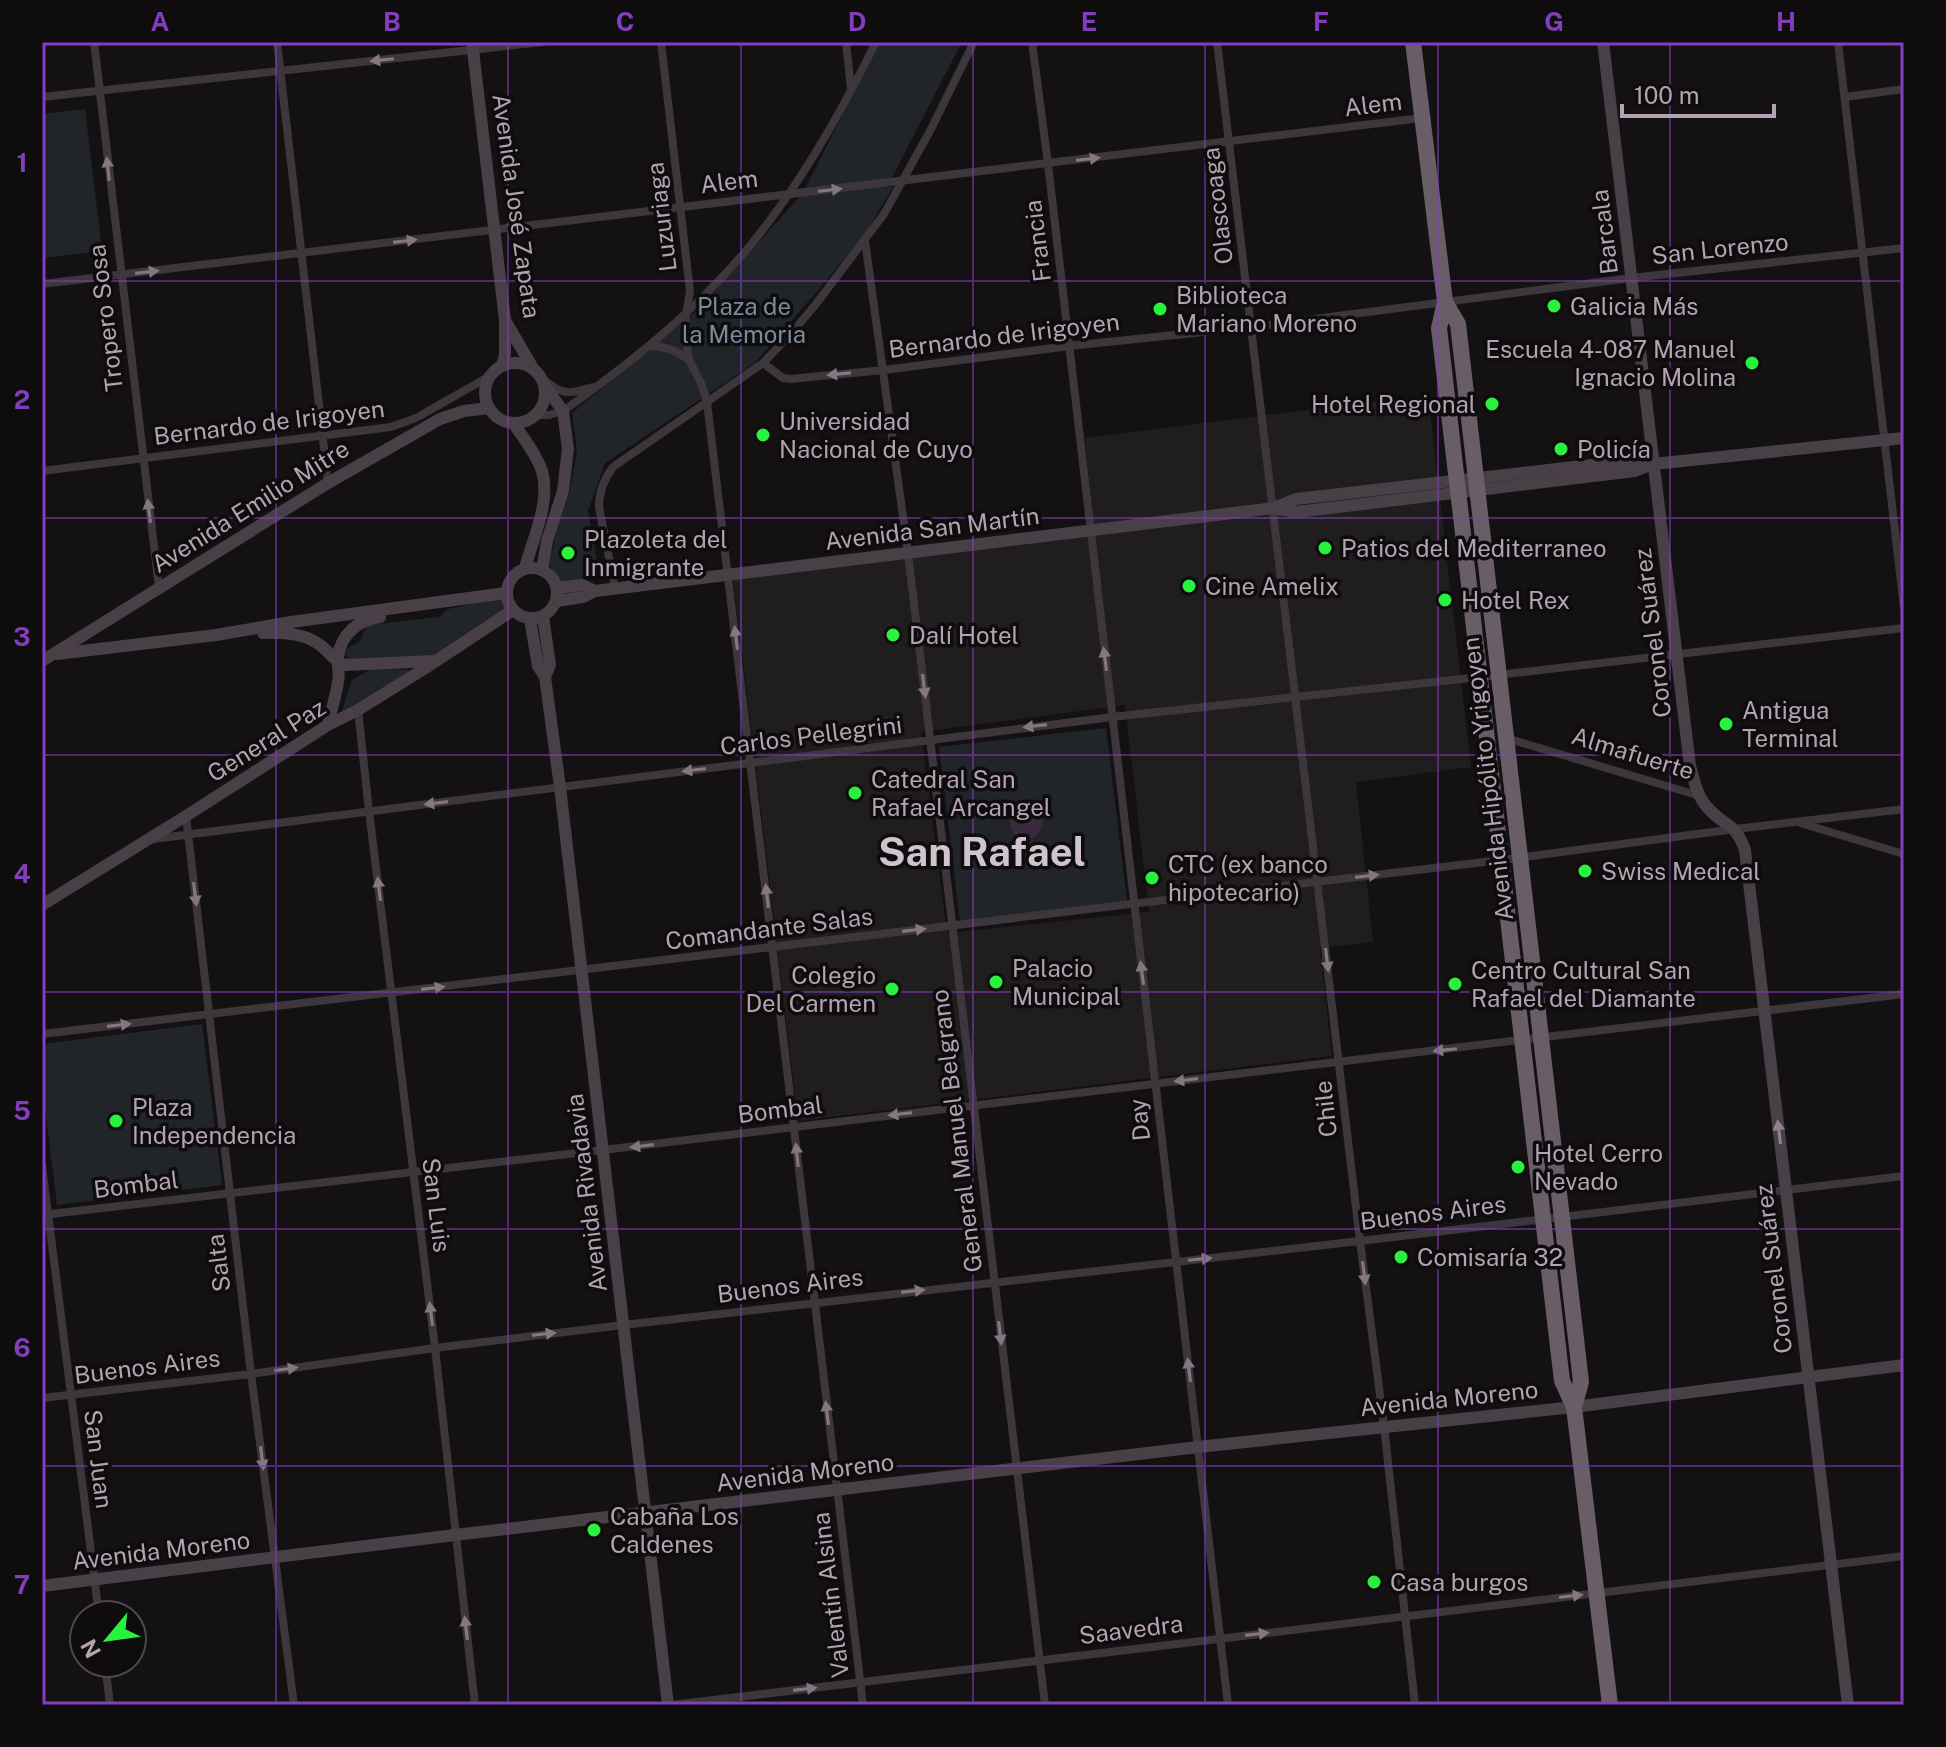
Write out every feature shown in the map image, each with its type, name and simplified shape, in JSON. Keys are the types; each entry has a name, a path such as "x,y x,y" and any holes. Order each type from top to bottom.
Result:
{"highway":[{"path":"1413,42 1445,302"},
{"name":"Avenida Hipólito Yrigoyen","path":"1445,302 1458,324 1499,675 1581,1382 1574,1407"},
{"name":"Avenida Hipólito Yrigoyen","path":"1445,302 1439,328 1522,1041 1562,1381 1574,1407 1610,1705"}],"street":[{"name":"Tropero Sosa","path":"94,42 159,588"},
{"path":"277,42 328,483"},
{"path":"42,97 473,46 543,42"},
{"name":"Luzuriaga","path":"661,42 690,291 684,326 689,360 707,402 729,575"},
{"path":"846,42 851,91"},
{"path":"535,415 563,411 650,346 743,255 789,194 851,91 876,42"},
{"path":"615,588 599,507 606,476 613,467 763,363 807,314 884,214 937,119 974,42"},
{"name":"Francia","path":"1032,42 1090,531"},
{"name":"Olascoaga","path":"1217,42 1274,508"},
{"name":"Barcala","path":"1603,42 1653,464"},
{"path":"1838,42 1904,608"},
{"name":"Avenida José Zapata","path":"473,46 505,320 563,411"},
{"path":"1845,97 1904,89"},
{"name":"Alem","path":"42,284 1422,118"},
{"name":"General Manuel Belgrano","path":"865,241 908,553 1045,1705"},
{"name":"San Lorenzo","path":"1445,302 1904,248"},
{"name":"Bernardo de Irigoyen","path":"763,363 783,378 790,379 1445,302"},
{"path":"502,366 505,320"},
{"path":"650,346 670,348 689,360"},
{"path":"539,377 544,401 529,419 513,423 503,420 489,408 485,392 490,376 502,366 519,363 564,393 598,386"},
{"name":"Bernardo de Irigoyen","path":"42,471 404,424 490,376"},
{"name":"Avenida Emilio Mitre","path":"46,657 328,483 440,419 464,411 489,408"},
{"path":"542,570 567,470 567,431 563,411"},
{"path":"513,423 541,467 544,481 540,518 525,568"},
{"name":"Avenida San Martín","path":"557,595 583,597 595,591 615,588 1274,508 1296,499 1476,484 1634,460 1653,464 1904,438"},
{"name":"Coronel Suárez","path":"1653,464 1690,766 1700,796"},
{"name":"Chile","path":"1274,508 1415,1705"},
{"name":"Day","path":"1090,531 1228,1705"},
{"path":"525,568 542,570 549,574 557,595 549,612 543,616 523,617 513,610 506,593 511,578 525,568"},
{"name":"Valentín Alsina","path":"729,575 863,1705"},
{"path":"46,657 506,593"},
{"path":"328,725 339,682 341,645 359,623 367,619 429,612 444,601"},
{"name":"General Paz","path":"42,905 328,725 358,710 513,610"},
{"name":"Avenida Rivadavia","path":"543,616 550,665 545,677"},
{"name":"Avenida Rivadavia","path":"530,619 538,666 545,677 560,787 670,1705"},
{"name":"Carlos Pellegrini","path":"147,839 1112,717 1904,628"},
{"path":"216,635 274,632 309,638 320,644 338,663 353,666 436,661"},
{"name":"San Luis","path":"358,710 475,1705"},
{"name":"Almafuerte","path":"1506,738 1700,796 1708,808 1735,829"},
{"name":"Comandante Salas","path":"42,1034 1520,858 1904,809"},
{"name":"Salta","path":"186,816 251,1374 294,1705"},
{"path":"1796,821 1904,854"},
{"name":"Coronel Suárez","path":"1735,829 1745,850 1848,1705"},
{"name":"Bombal","path":"45,1215 1904,994"},
{"name":"San Juan","path":"42,1166 45,1215 97,1599"},
{"name":"Buenos Aires","path":"42,1398 813,1302 1904,1176"},
{"name":"Avenida Moreno","path":"42,1586 1198,1447 1574,1407 1904,1365"},
{"name":"Saavedra","path":"670,1705 1904,1556"},
{"path":"107,1679 110,1705"}],"shaded area":[{"path":"1428,395 1471,767 1356,782 1373,942 1320,948 1332,1056 798,1121 733,578 1094,534 1085,438","holes":["1125,705 1149,912 947,933 921,732"]},
{"path":"1026,807 1038,811 1042,823 1038,835 1026,839 1014,835 1010,823 1014,811"}],"green space":[{"name":"Plaza de la Memoria","path":"879,42 962,42 887,187 893,187 862,239 755,363 605,463 588,511 600,576 559,583 549,563 569,494 577,451 572,413 696,311 803,193"},
{"path":"85,109 102,251 42,258 42,114"},
{"path":"502,597 507,609 434,661 350,662 345,654 347,648 359,642 367,625 439,617 448,609"},
{"path":"371,669 413,670 345,714 341,713 352,680"},
{"path":"1106,728 1127,901 960,921 939,747"},
{"path":"202,1024 222,1185 57,1205 42,1085 42,1044"}],"place":[{"name":"Galicia Más","path":"1554,306"},
{"name":"Biblioteca Mariano Moreno","path":"1160,309"},
{"name":"Escuela 4-087 Manuel Ignacio Molina","path":"1752,363"},
{"name":"Hotel Regional","path":"1492,404"},
{"name":"Universidad Nacional de Cuyo","path":"763,435"},
{"name":"Policía","path":"1561,449"},
{"name":"Patios del Mediterraneo","path":"1325,548"},
{"name":"Plazoleta del Inmigrante","path":"568,553"},
{"name":"Cine Amelix","path":"1189,586"},
{"name":"Hotel Rex","path":"1445,600"},
{"name":"Dalí Hotel","path":"893,635"},
{"name":"Antigua Terminal","path":"1726,724"},
{"name":"Catedral San Rafael Arcangel","path":"855,793"},
{"name":"Swiss Medical","path":"1585,871"},
{"name":"CTC (ex banco hipotecario)","path":"1152,878"},
{"name":"Palacio Municipal","path":"996,982"},
{"name":"Centro Cultural San Rafael del Diamante","path":"1455,984"},
{"name":"Colegio Del Carmen","path":"892,989"},
{"name":"Plaza Independencia","path":"116,1121"},
{"name":"Hotel Cerro Nevado","path":"1518,1167"},
{"name":"Comisaría 32","path":"1401,1257"},
{"name":"Cabaña Los Caldenes","path":"594,1530"},
{"name":"Casa burgos","path":"1374,1582"}],"district":[{"name":"San Rafael","path":"982,851"}]}
